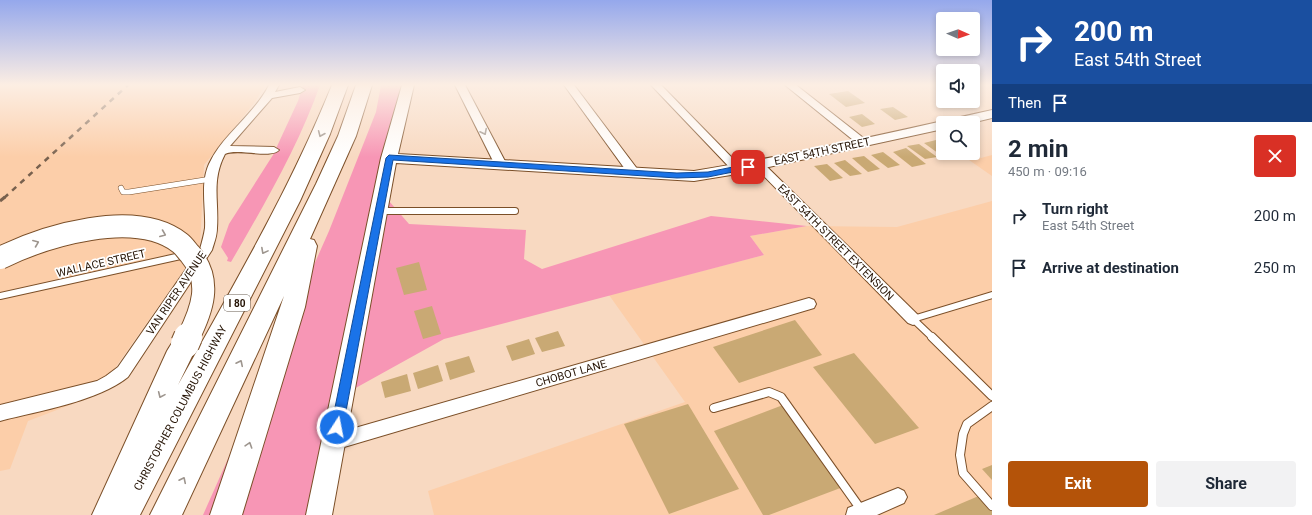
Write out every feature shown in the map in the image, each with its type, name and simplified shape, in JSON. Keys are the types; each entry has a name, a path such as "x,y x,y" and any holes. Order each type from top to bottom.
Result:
{"highway":[{"name":"CHRISTOPHER COLUMBUS HIGHWAY","path":"123,515 290,201 318,141 331,109"},
{"name":"I 80","path":"166,515 315,208 344,141 355,109"},
{"path":"226,515 293,307 315,208"},
{"path":"0,258 42,240 78,231 109,227 138,228 162,232 180,242 192,254 201,271 204,290 200,314 176,359 108,515"}],"street":[{"name":"VAN RIPER AVENUE","path":"0,413 100,388 123,372 206,250 211,228 211,179 213,167 222,150 257,109"},
{"path":"319,515 389,158 402,109"},
{"path":"472,109 501,165"},
{"path":"587,109 634,173"},
{"path":"679,109 737,169"},
{"path":"820,109 862,142"},
{"path":"980,117 992,114"},
{"name":"EAST 54TH STREET","path":"389,158 694,176 737,169 936,126"},
{"path":"222,150 274,150"},
{"name":"EAST 54TH STREET EXTENSION","path":"758,164 913,319"},
{"name":"CHOBOT LANE","path":"334,442 809,304"},
{"path":"859,514 898,498"}],"lane":[{"path":"121,188 123,192 129,192 211,179"},
{"path":"379,211 515,211"},
{"name":"WALLACE STREET","path":"0,296 206,250"},
{"path":"992,295 913,319 992,396"},
{"path":"714,408 769,392 781,397 859,514"},
{"path":"992,406 967,424 959,453 962,472 992,506"}],"shaded area":[{"path":"0,109 249,109 204,165 200,247 96,395 28,421 10,469 0,471"},
{"path":"294,109 311,109 280,175 231,262 227,261 228,258 221,247 229,224 273,155"},
{"path":"377,109 399,109 382,193 409,224 526,230 524,259 542,269 711,216 807,226 750,236 764,255 444,339 343,395 319,515 203,515 329,231"},
{"path":"992,155 992,176 969,160 980,160 980,157"},
{"path":"992,201 992,515 434,515 428,491 685,402 609,295 764,255 750,236 807,226 897,227"}],"building":[{"path":"880,109 896,109 908,117 895,120"},
{"path":"862,114 875,124 862,127 849,117"},
{"path":"936,140 936,152 924,143"},
{"path":"919,144 936,157 925,159 907,146"},
{"path":"906,148 926,164 912,167 893,152"},
{"path":"883,152 900,165 888,168 871,155"},
{"path":"864,156 880,169 868,172 852,158"},
{"path":"845,160 862,174 850,176 834,163"},
{"path":"827,164 843,178 830,181 814,166"},
{"path":"419,262 427,290 404,295 396,268"},
{"path":"432,306 441,334 423,339 414,311"},
{"path":"795,320 822,355 739,383 713,347"},
{"path":"558,331 565,346 542,352 535,338"},
{"path":"529,339 535,354 512,361 506,346"},
{"path":"854,353 919,428 875,444 813,367"},
{"path":"469,356 475,372 450,380 445,363"},
{"path":"438,365 443,381 418,389 413,373"},
{"path":"407,374 411,391 385,398 381,382"},
{"path":"688,404 739,489 669,514 624,424"},
{"path":"783,405 843,487 769,515 763,515 714,431"},
{"path":"992,465 992,480 982,469"},
{"path":"981,495 992,508 992,515 934,515"}],"railway":[{"path":"4,198 102,109"},
{"path":"0,201 5,197"}],"route":[{"path":"337,427 389,158 677,176 708,175 748,167"}]}
